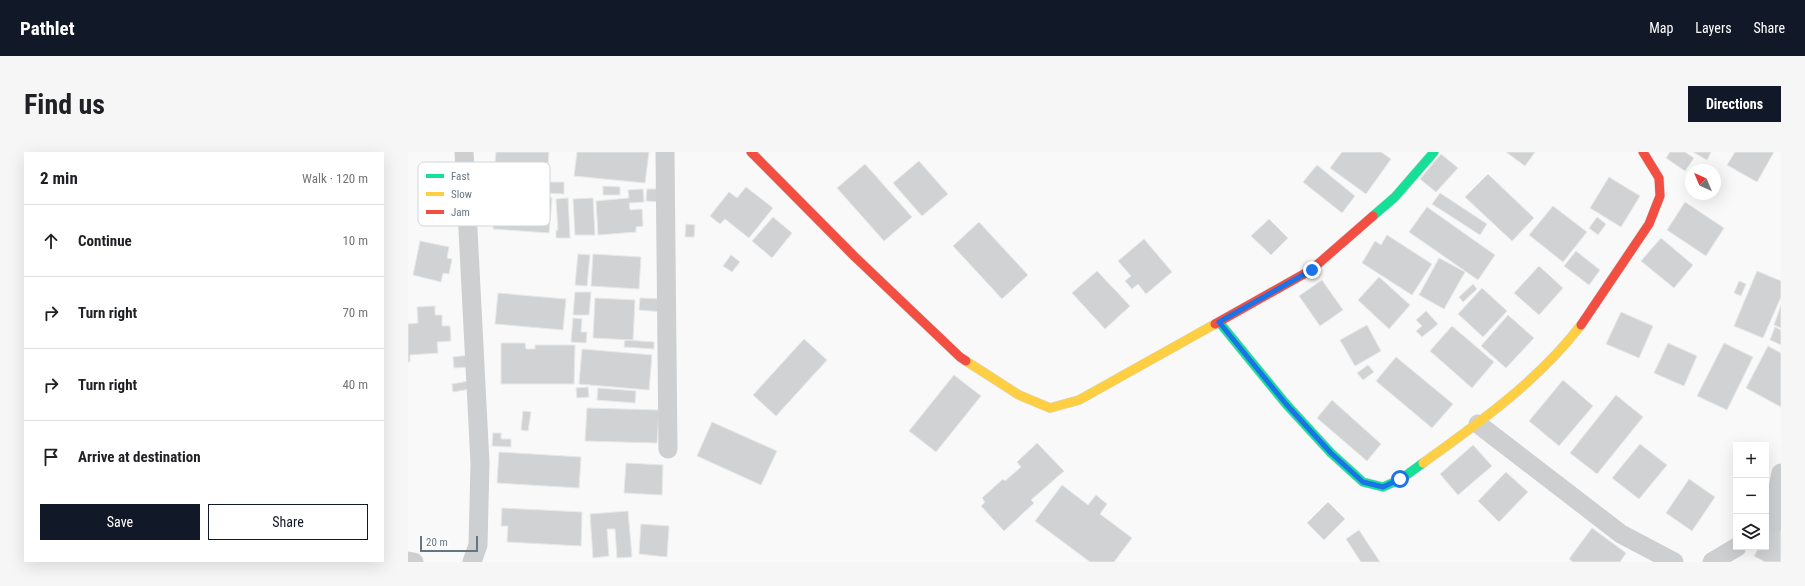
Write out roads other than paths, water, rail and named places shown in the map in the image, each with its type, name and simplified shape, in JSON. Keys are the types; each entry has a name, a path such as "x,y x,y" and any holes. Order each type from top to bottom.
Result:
{"street":[{"path":"464,152 465,162"},
{"path":"665,152 668,449"},
{"path":"751,152 855,257 960,356 1019,395 1050,408 1079,400 1312,270 1394,198 1420,161 1434,152"},
{"path":"1219,322 1286,404 1331,453 1363,482 1383,487 1400,479 1478,424 1553,359 1580,326 1649,224 1660,196 1659,178 1643,152"},
{"path":"468,226 480,463 478,545 472,562"},
{"path":"1478,424 1621,534 1674,562"},
{"path":"1774,526 1777,492 1781,473"},
{"path":"1712,562 1733,549"},
{"path":"408,561 414,562"}]}
